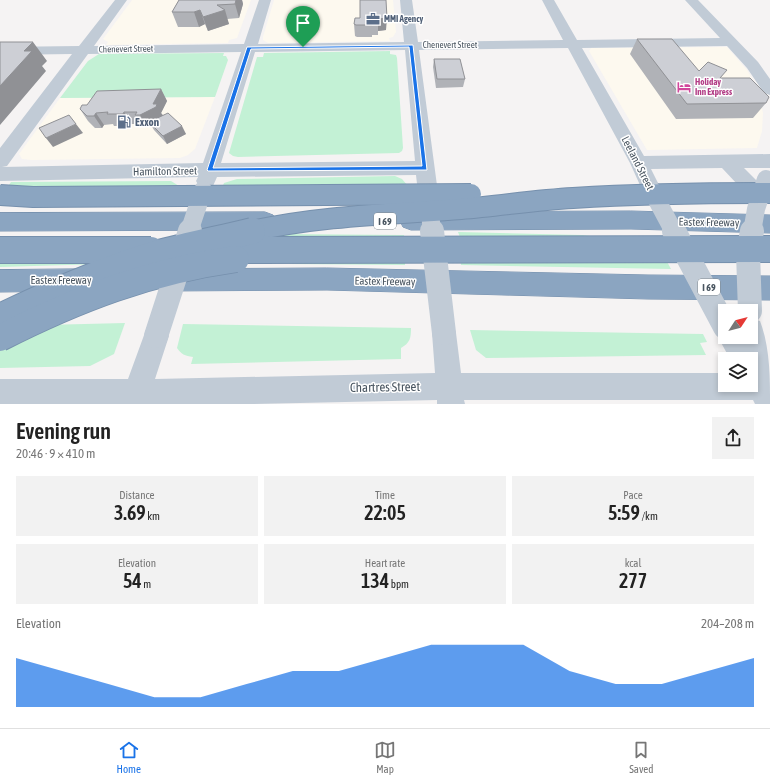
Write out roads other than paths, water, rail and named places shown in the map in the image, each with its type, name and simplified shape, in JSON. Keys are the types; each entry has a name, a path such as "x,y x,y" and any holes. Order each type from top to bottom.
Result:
{"highway":[{"path":"0,317 33,301 112,269 157,254 265,228 350,217 500,206 572,198 718,193 767,179"},
{"path":"0,195 33,198 518,194 572,198"},
{"name":"Eastex Freeway","path":"0,222 631,220 770,224"},
{"path":"0,250 770,249"},
{"path":"0,338 85,298 138,279 228,260 328,250"},
{"name":"Eastex Freeway","path":"0,282 327,280 648,287 770,288"},
{"path":"648,287 770,298"}],"street":[{"path":"0,161 121,0"},
{"path":"135,399 264,0"},
{"path":"406,0 450,395"},
{"name":"Leeland Street","path":"548,0 639,163 651,189 718,314"},
{"path":"691,0 753,65 770,90"},
{"name":"Chenevert Street","path":"0,51 732,42"},
{"path":"727,162 767,179"},
{"path":"639,163 727,162 767,179"},
{"name":"Hamilton Street","path":"0,174 425,168"},
{"path":"750,304 748,252 756,209 767,179"},
{"path":"745,344 763,387"},
{"name":"Chartres Street","path":"0,393 135,399 450,395 763,387"}],"place":[{"name":"MMI Agency","path":"373,19"},
{"name":"Holiday Inn Express","path":"684,87"},
{"name":"Exxon","path":"124,122"}]}
